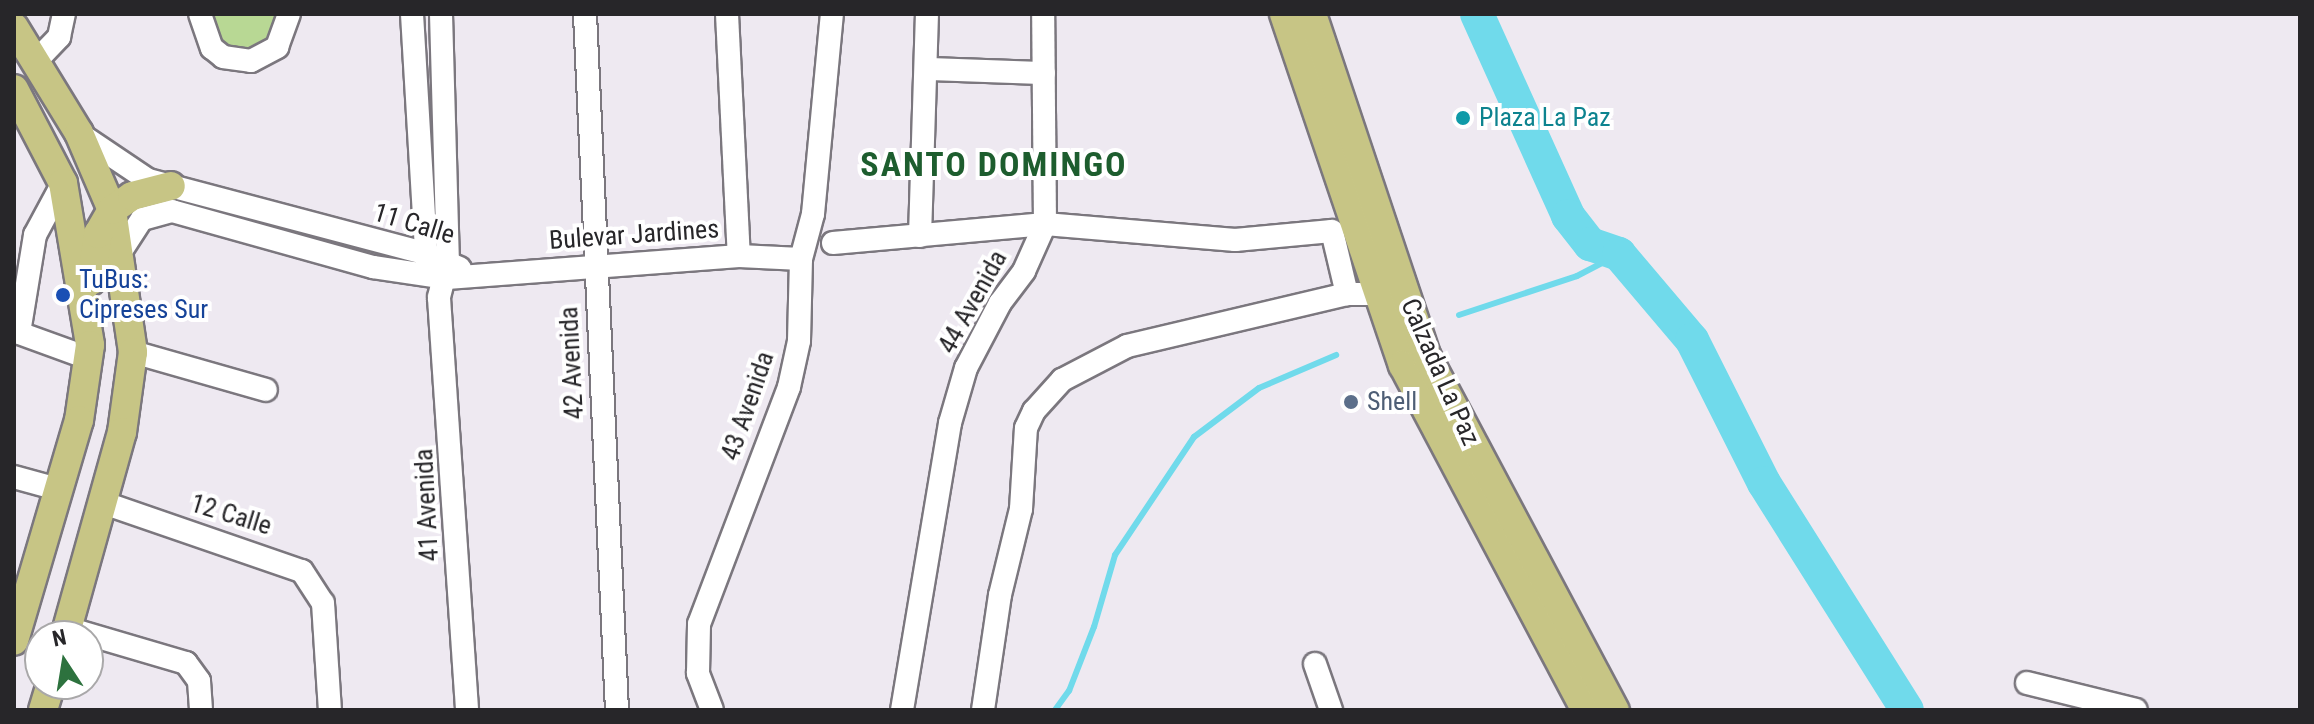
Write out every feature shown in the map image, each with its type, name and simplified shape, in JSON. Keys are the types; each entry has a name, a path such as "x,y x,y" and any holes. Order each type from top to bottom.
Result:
{"main road":[{"name":"Calzada La Paz","path":"1284,14 1403,365 1586,710"},
{"name":"Calzada La Paz","path":"1312,14 1427,357 1615,710"},
{"path":"22,43 79,133 112,210 121,251 133,352 122,432 69,620"},
{"path":"14,89 63,183 89,313"},
{"path":"14,641 18,613 43,543 79,420 88,358 95,247 112,210 132,196 171,186"},
{"path":"43,543 88,555"}],"street":[{"path":"22,43 59,37 64,14"},
{"path":"200,14 212,48 223,57 251,61 277,47 289,14"},
{"path":"412,14 424,253"},
{"name":"41 Avenida","path":"441,14 441,278 467,710"},
{"name":"42 Avenida","path":"585,14 617,710"},
{"path":"727,14 739,256"},
{"name":"43 Avenida","path":"712,710 698,673 699,624 789,387 799,341 801,259 813,214 832,14"},
{"path":"920,236 927,14"},
{"name":"44 Avenida","path":"902,710 950,423 966,368 1000,303 1024,271 1045,224 1043,14"},
{"path":"927,69 1044,73"},
{"name":"11 Calle","path":"79,133 124,166 171,186 424,253 441,278"},
{"path":"63,183 35,235 19,333 88,358"},
{"name":"11 Calle","path":"121,251 142,219 172,211 373,267 441,278 471,275"},
{"path":"833,243 1045,224 1235,240 1332,231 1347,294"},
{"name":"Bulevar Jardines","path":"471,275 739,256 801,259"},
{"path":"983,710 1000,595 1021,509 1026,428 1034,411 1062,380 1127,346 1347,294 1377,294"},
{"path":"133,352 266,390"},
{"path":"14,477 58,489"},
{"name":"12 Calle","path":"104,503 292,563 311,580 323,603 330,710"},
{"path":"104,642 186,663 199,687 201,710"},
{"path":"1315,664 1331,710"},
{"path":"2027,683 2136,710"}],"green space":[{"path":"207,14 281,14 268,41 247,51 224,47"}],"waterway":[{"path":"1477,14 1568,216 1590,244 1619,254 1692,340 1764,483 1907,710"},
{"path":"1459,315 1577,276 1619,254"},
{"path":"1055,710 1069,691 1094,627 1115,555 1194,437 1259,388 1336,355"}],"place":[{"name":"Plaza La Paz","path":"1463,118"},
{"name":"TuBus: Cipreses Sur","path":"63,295"},
{"name":"Shell","path":"1351,402"}],"district":[{"name":"SANTO DOMINGO","path":"994,165"}]}
